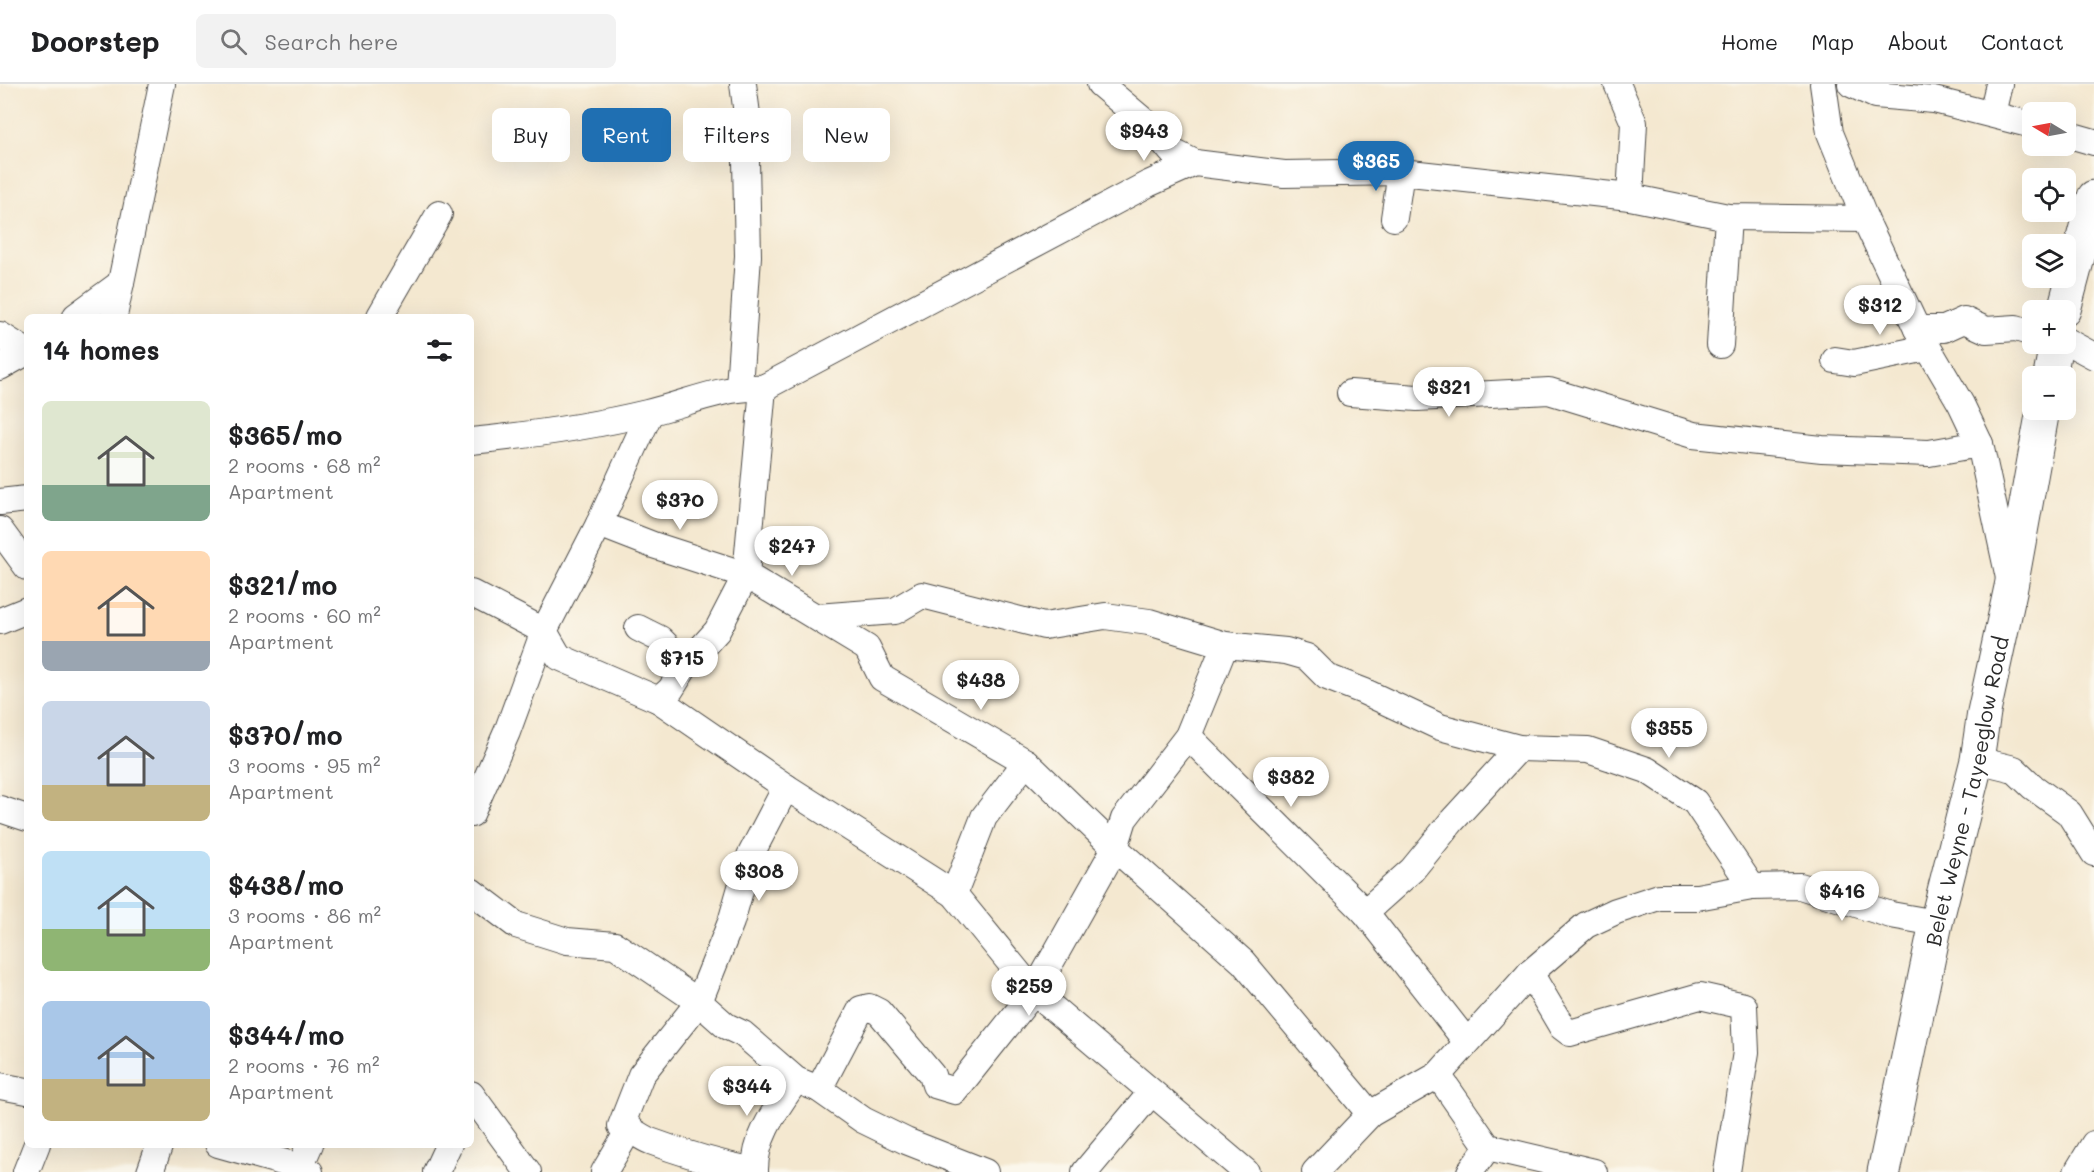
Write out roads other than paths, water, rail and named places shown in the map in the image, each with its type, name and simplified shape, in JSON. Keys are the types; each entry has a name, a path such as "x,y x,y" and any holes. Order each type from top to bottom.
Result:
{"main road":[{"path":"2067,300 2094,200"},
{"name":"Belet Weyne - Tayeeglow Road","path":"1884,1172 1936,923 1977,760 1984,712 2011,587 2041,420"}],"street":[{"path":"114,314 162,84"},
{"path":"658,700 671,689 687,665 717,631 746,575 751,387 746,161 750,137 743,84"},
{"path":"1100,84 1152,128 1171,151 1195,163 1284,174 1401,172 1630,197 1728,217 1865,219"},
{"path":"1617,84 1634,123 1630,197"},
{"path":"1823,84 1830,133 1865,219 1922,338 1961,404 1980,444 2011,587"},
{"path":"1851,84 1875,95 1934,100 2022,122"},
{"path":"1992,114 1999,84"},
{"path":"2076,137 2094,142"},
{"path":"474,441 574,429 751,387 1137,190 1195,163"},
{"path":"1394,218 1401,172"},
{"path":"381,314 439,214"},
{"path":"1720,345 1728,217"},
{"path":"79,314 121,283"},
{"path":"1835,360 1854,363 1964,320 1986,330 2016,328 2022,330"},
{"path":"0,335 24,350"},
{"path":"2076,349 2094,356"},
{"path":"0,367 24,354"},
{"path":"1350,393 1417,398 1549,391 1693,435 1822,449 1929,453 1980,444"},
{"path":"474,807 507,732 544,631 599,524 650,412"},
{"path":"0,502 24,499"},
{"path":"599,524 653,545 746,575 867,648 882,678 1026,762 1115,848 1243,962 1370,1114"},
{"path":"0,530 24,563"},
{"path":"474,595 544,631 558,657 658,700 786,787 954,894 1034,992 1151,1094 1246,1172"},
{"path":"817,616 895,611 922,595 1044,626 1105,616 1149,622 1225,645 1286,651 1307,657 1327,678 1363,691 1440,727 1518,747 1588,750 1647,770 1695,802 1752,887"},
{"path":"0,621 24,611"},
{"path":"639,628 660,639 687,665"},
{"path":"786,787 750,856 731,922 699,1002 641,1075 621,1126 630,1128 645,1139 674,1150 755,1172 754,1154 773,1114 808,1085 861,1009 869,1006 879,1012 932,1075 935,1085 955,1091 1034,992 1115,848 1124,819 1188,736 1225,645"},
{"path":"1188,736 1365,912 1466,1041"},
{"path":"1365,912 1412,870 1518,747"},
{"path":"1977,760 2014,769 2069,813 2094,853"},
{"path":"954,894 984,817 1026,762"},
{"path":"1,812 24,817"},
{"path":"1315,1172 1370,1114 1438,1075 1466,1041 1530,974 1586,925 1616,911 1659,897 1697,897 1752,887 1800,886 1891,915 1936,923"},
{"path":"474,893 516,925 567,941 615,945 699,1002 726,1026 758,1045 808,1085 863,1120 906,1141 985,1172"},
{"path":"1530,974 1563,1027 1570,1034 1700,996 1744,1005 1746,1052 1727,1172"},
{"path":"1438,1075 1488,1147 1594,1172"},
{"path":"0,1086 24,1090"},
{"path":"1085,1172 1151,1094"},
{"path":"474,1098 528,1172"},
{"path":"604,1172 630,1128"},
{"path":"2076,1172 2094,1144"},
{"path":"1470,1172 1488,1147"},
{"path":"26,1172 35,1148"},
{"path":"150,1172 159,1148"},
{"path":"235,1148 307,1165"},
{"path":"436,1172 447,1148"}]}
